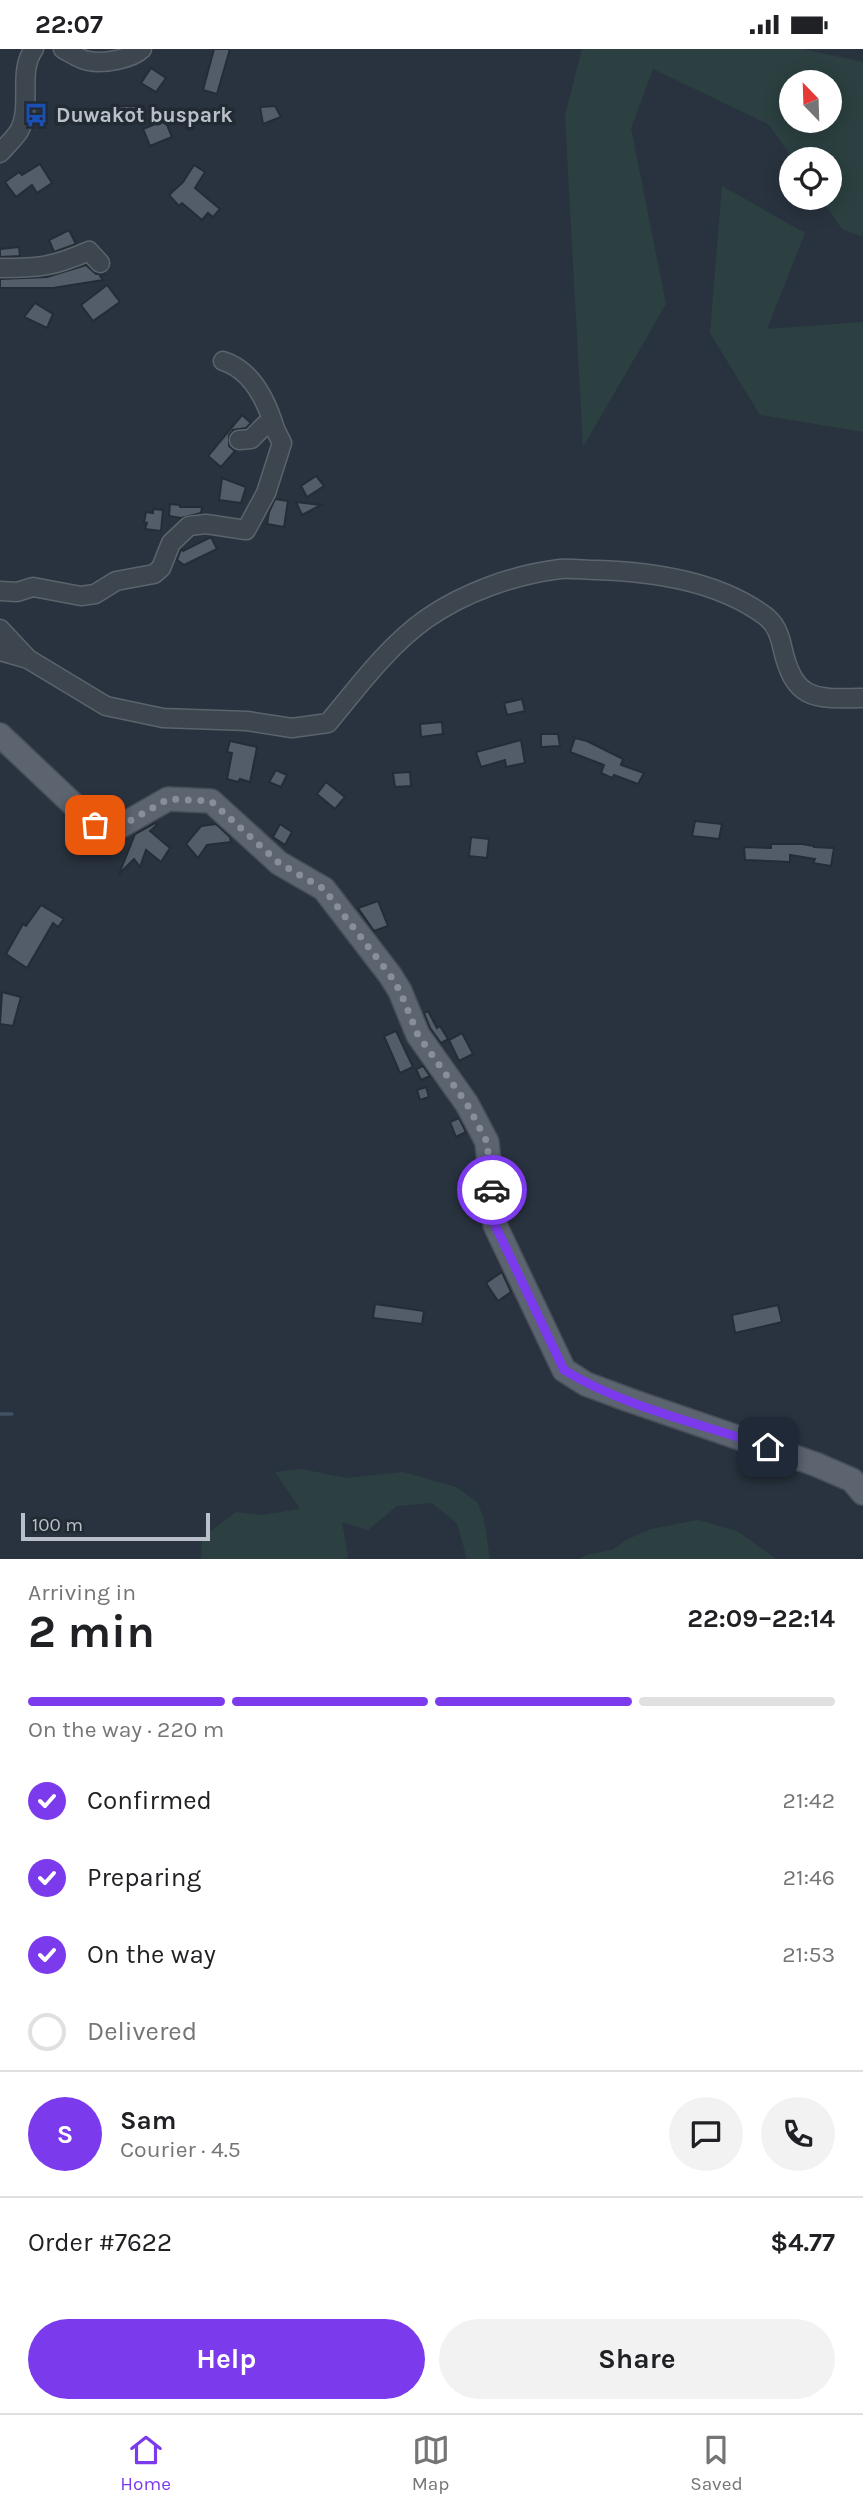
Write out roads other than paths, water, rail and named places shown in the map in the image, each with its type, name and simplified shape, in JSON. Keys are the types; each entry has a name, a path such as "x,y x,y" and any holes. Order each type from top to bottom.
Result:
{"main road":[{"path":"0,735 95,825 119,827 168,799 211,801 279,863 324,889 390,975 400,991 418,1035 467,1104 487,1142 495,1225 564,1370 586,1384 816,1464 852,1480 863,1493"}],"street":[{"path":"0,152 19,132 24,115 28,58 34,49"},
{"path":"63,49 89,61 120,60 139,53 142,49"},
{"path":"0,268 33,269 58,264 89,251 100,263"},
{"path":"0,591 17,592 33,587 81,596 95,594 116,581 154,574 161,568 171,543 188,526 206,524 246,530 266,493 282,443 268,404 233,364 223,361"},
{"path":"239,440 251,439 265,425 275,429"},
{"path":"0,651 28,659 106,706 163,718 247,721 292,728 328,723 395,645 427,618 464,596 511,579 562,569 621,571 665,576 718,590 765,615 777,627 787,668 802,689 824,699 863,698"},
{"path":"0,629 28,659"}],"waterway":[{"path":"0,1414 12,1414"}],"place":[{"name":"Duwakot buspark","path":"36,115"}]}
